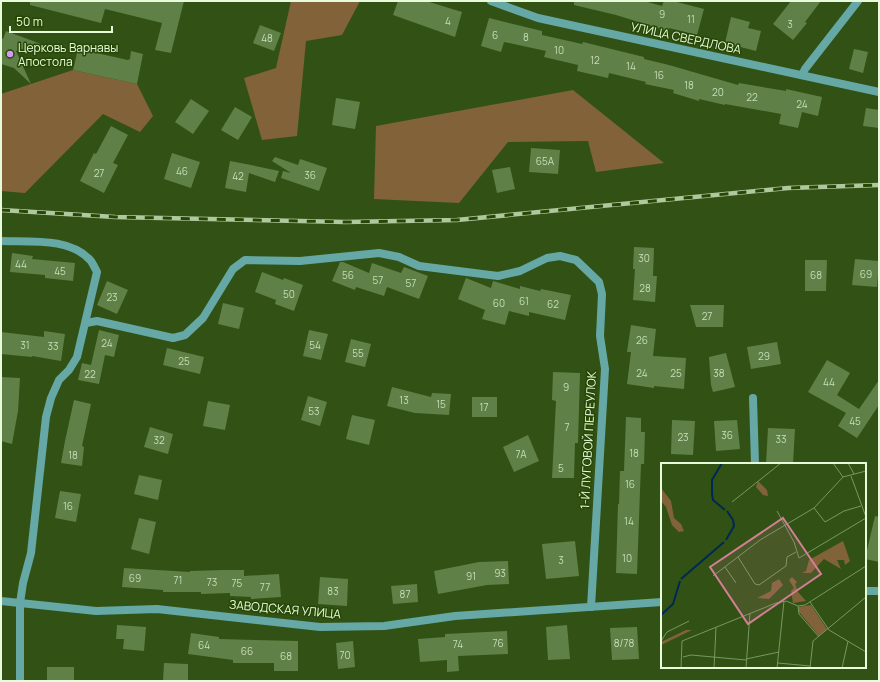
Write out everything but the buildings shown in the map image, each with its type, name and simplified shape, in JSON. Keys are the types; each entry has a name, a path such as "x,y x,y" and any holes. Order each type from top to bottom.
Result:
{"street":[{"name":"УЛИЦА СВЕРДЛОВА","path":"490,1 538,18 879,92"},
{"path":"802,75 858,1"},
{"path":"1,241 53,242 74,248 90,260 98,272 77,357 69,370 59,380 51,398 46,417 30,553 20,603 20,681"},
{"name":"1-Й ЛУГОВОЙ ПЕРЕУЛОК","path":"86,323 97,321 173,338 185,335 203,318 233,269 245,260 300,261 379,253 399,257 419,266 498,276 520,271 547,258 560,256 576,260 599,282 602,294 600,336 605,369 591,607"},
{"path":"753,398 755,463"},
{"path":"866,591 879,591"},
{"name":"ЗАВОДСКАЯ УЛИЦА","path":"1,601 96,611 157,609 320,627 384,626 455,616 661,602"}],"shaded area":[{"path":"291,1 360,1 342,35 306,41 297,136 262,140 244,78 276,68"},
{"path":"73,70 137,84 153,116 140,132 103,114 25,193 1,191 1,94"},
{"path":"573,90 664,163 596,172 588,141 508,142 459,203 374,199 376,126"}],"railway":[{"path":"1,210 115,217 345,222 457,220 788,188 879,185"}],"place":[{"name":"Церковь Варнавы Апостола","path":"10,54"}]}
